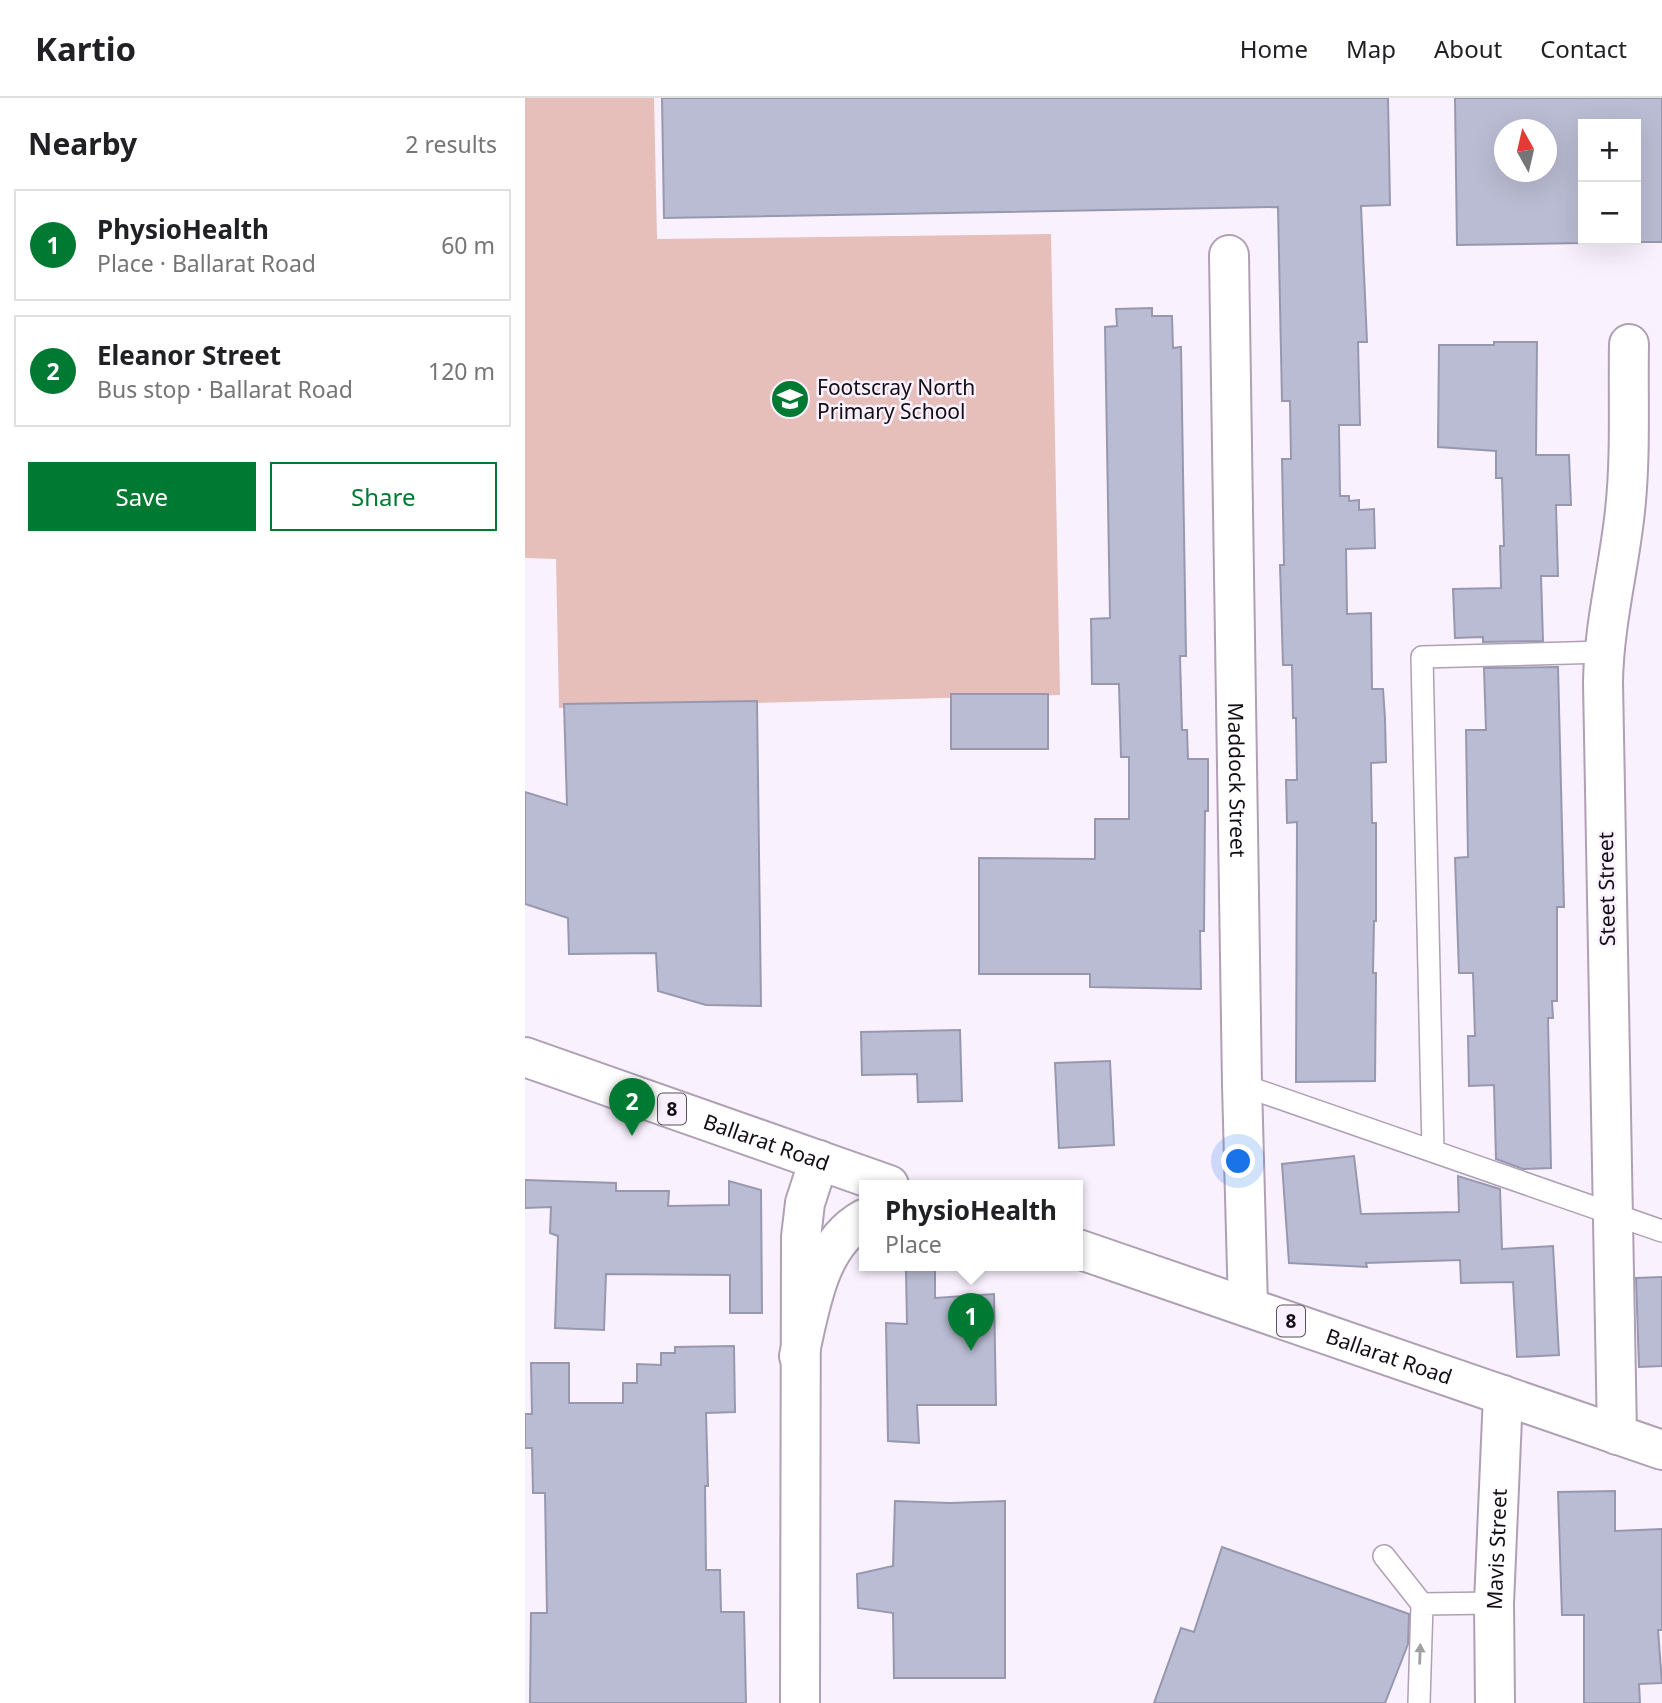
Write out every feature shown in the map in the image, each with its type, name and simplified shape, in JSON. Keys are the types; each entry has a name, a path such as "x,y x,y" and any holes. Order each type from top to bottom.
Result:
{"main road":[{"name":"Maddock Street","path":"1229,255 1248,1307"},
{"name":"Steet Street","path":"1617,1435 1604,652 1625,512 1629,344"},
{"name":"Ballarat Road","path":"525,1057 875,1180"},
{"path":"800,1703 799,1356 803,1216 819,1160"},
{"path":"799,1356 810,1310 827,1260 840,1237 859,1223"},
{"name":"Ballarat Road","path":"1083,1252 1662,1450"},
{"name":"Mavis Street","path":"1495,1703 1494,1604 1503,1395"}],"lane":[{"path":"1433,1151 1422,657 1604,652"},
{"path":"1242,1084 1662,1231"},
{"path":"1384,1556 1422,1604 1419,1703"},
{"path":"1422,1604 1494,1604"}],"shaded area":[{"name":"Footscray North Primary School","path":"525,98 654,98 657,239 1051,234 1060,695 559,708 556,559 525,558"}],"building":[{"path":"662,98 1388,98 1390,205 1361,206 1367,342 1358,342 1360,425 1339,425 1340,496 1349,496 1349,501 1359,500 1359,510 1374,509 1375,548 1346,549 1347,614 1371,613 1372,689 1383,689 1385,718 1386,762 1371,763 1372,823 1376,823 1373,973 1376,973 1375,1081 1296,1082 1297,822 1287,823 1286,780 1297,780 1296,718 1293,718 1292,665 1283,665 1280,565 1284,565 1282,459 1291,459 1290,401 1282,401 1278,207 664,218"},
{"path":"1455,98 1662,98 1662,242 1641,242 1641,119 1578,119 1578,243 1457,245"},
{"path":"1152,308 1152,316 1172,316 1173,348 1181,347 1186,656 1180,656 1182,730 1187,730 1188,759 1208,759 1204,931 1200,931 1201,989 1090,987 1090,974 979,974 979,858 1095,859 1095,819 1129,819 1129,757 1121,757 1119,684 1092,684 1091,619 1110,618 1105,327 1117,326 1116,309"},
{"path":"1494,342 1537,342 1536,455 1569,455 1571,505 1556,505 1558,576 1541,576 1543,641 1483,642 1483,637 1455,638 1453,589 1501,588 1500,546 1504,546 1502,478 1496,478 1496,451 1438,447 1439,345 1494,345"},
{"path":"1558,667 1564,907 1557,907 1557,1001 1552,1001 1553,1018 1548,1018 1551,1168 1523,1169 1496,1159 1494,1085 1469,1086 1468,1036 1475,1036 1473,973 1459,973 1455,858 1468,857 1466,730 1486,730 1484,668"},
{"path":"951,694 1048,694 1048,749 951,749"},
{"path":"757,701 761,1006 706,1005 658,991 656,953 569,954 568,918 525,904 525,792 567,805 564,704"},
{"path":"960,1030 962,1101 918,1102 917,1074 862,1075 861,1032"},
{"path":"1110,1061 1114,1145 1059,1148 1055,1063"},
{"path":"1354,1156 1361,1214 1459,1212 1458,1176 1500,1189 1502,1249 1553,1246 1559,1355 1517,1357 1513,1282 1461,1283 1460,1260 1366,1263 1367,1267 1289,1263 1282,1164"},
{"path":"525,1180 616,1183 616,1191 669,1191 668,1206 729,1205 729,1181 761,1190 762,1313 730,1313 730,1275 606,1274 604,1330 555,1328 558,1236 550,1233 551,1207 525,1208"},
{"path":"906,1271 935,1271 935,1298 994,1294 996,1405 917,1405 919,1443 888,1441 886,1323 907,1324"},
{"path":"1662,1277 1662,1366 1639,1367 1636,1278"},
{"path":"734,1346 735,1412 706,1413 706,1570 720,1570 721,1612 744,1612 746,1703 530,1703 531,1613 547,1613 545,1493 533,1493 532,1448 525,1448 525,1414 532,1414 531,1363 569,1363 569,1403 623,1403 623,1383 637,1383 637,1364 661,1365 661,1353 675,1353 675,1347"},
{"path":"1615,1491 1615,1531 1662,1529 1662,1630 1658,1630 1662,1683 1639,1684 1640,1703 1584,1703 1584,1615 1562,1615 1558,1492"},
{"path":"895,1501 1005,1501 1005,1678 894,1678 893,1613 858,1608 857,1574 893,1566"},
{"path":"1222,1547 1409,1614 1408,1644 1385,1703 1154,1703 1181,1628 1194,1632"}],"place":[{"name":"Footscray North Primary School","path":"790,399"},
{"name":"Eleanor Street","path":"632,1136"},
{"name":"PhysioHealth","path":"971,1351"}]}
